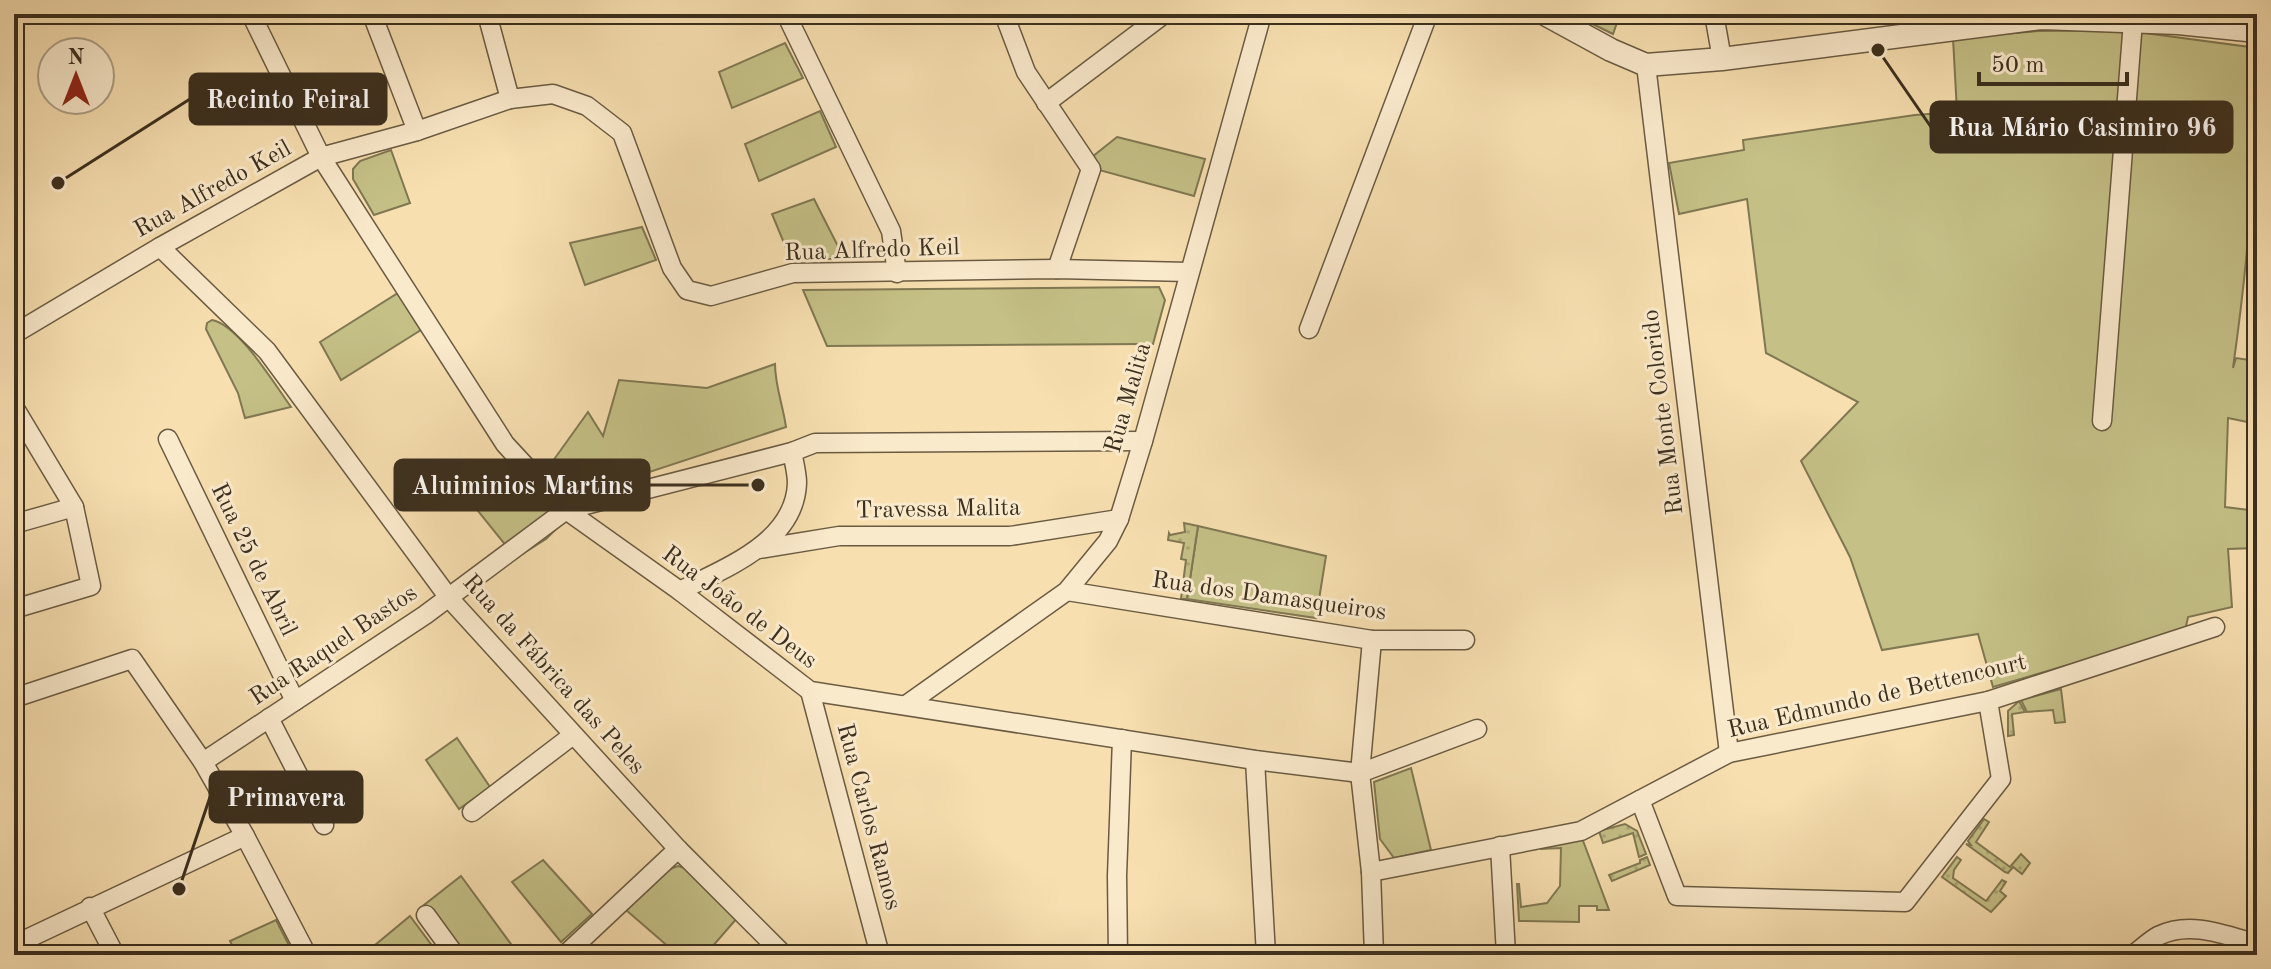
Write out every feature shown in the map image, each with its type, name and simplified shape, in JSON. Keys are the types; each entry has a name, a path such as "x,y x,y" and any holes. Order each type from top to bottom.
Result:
{"street":[{"name":"Rua João de Deus","path":"251,14 321,157 505,444 566,510 680,591 810,691 1255,760 1360,773 1477,729"},
{"path":"372,14 417,131"},
{"path":"487,14 510,99"},
{"path":"786,14 891,231 897,273"},
{"path":"1004,14 1026,72 1091,169 1057,269"},
{"path":"1046,103 1164,14"},
{"name":"Rua Malita","path":"906,705 1067,591 1108,541 1119,519 1143,441 1262,14"},
{"path":"1309,329 1428,14"},
{"path":"1545,14 1600,45 1646,65 1722,59 2041,18 2209,25 2257,31"},
{"path":"1714,14 1722,59"},
{"path":"2102,421 2133,21"},
{"name":"Rua Monte Colorido","path":"1646,65 1729,753"},
{"name":"Rua Alfredo Keil","path":"14,334 160,247 321,157 417,131 510,99 553,94 587,106 622,133 672,268 687,290 711,296 793,273 1057,269 1189,272"},
{"name":"Rua da Fábrica das Peles","path":"160,247 267,351 449,598 678,849 784,955"},
{"path":"14,407 74,507 91,586 14,609"},
{"name":"Rua 25 de Abril","path":"168,439 295,701"},
{"path":"566,510 792,452 815,443 1143,441"},
{"name":"Travessa Malita","path":"680,591 759,549 779,528 793,502 797,483 792,452"},
{"path":"14,524 74,507"},
{"name":"Rua Raquel Bastos","path":"203,762 449,598 566,510"},
{"name":"Travessa Malita","path":"759,549 839,536 1010,536 1119,519"},
{"name":"Rua dos Damasqueiros","path":"1067,591 1372,640 1465,640"},
{"name":"Rua Edmundo de Bettencourt","path":"1371,872 1581,831 1729,753 1988,701 2215,627"},
{"path":"1372,640 1360,773 1371,872 1374,955"},
{"path":"14,698 132,659 203,762 307,955"},
{"name":"Rua Carlos Ramos","path":"810,691 880,955"},
{"path":"1640,800 1677,896 1905,902 2001,779 1988,701"},
{"path":"269,718 324,825"},
{"path":"472,812 573,735"},
{"path":"1118,955 1117,876 1122,739"},
{"path":"1255,760 1266,955"},
{"path":"14,945 245,836"},
{"path":"1500,846 1506,955"},
{"path":"565,955 678,849"},
{"path":"90,907 115,955"},
{"path":"426,915 455,955"},
{"path":"2133,955 2159,936 2185,928 2210,930 2257,944"}],"shaded area":[{"path":"1572,14 1620,14 1613,34"},
{"path":"2122,30 2257,48 2251,208 2233,368 2236,358 2257,361 2257,424 2228,418 2225,507 2257,511 2257,548 2228,549 2232,607 2188,617 2185,631 1993,687 1978,634 1882,650 1850,557 1801,461 1858,402 1766,353 1747,199 1679,214 1669,163 1744,150 1743,140 1915,115 1957,112 1953,38 2039,31"},
{"path":"785,43 803,78 732,108 719,72"},
{"path":"820,111 836,147 759,181 745,144"},
{"path":"1117,137 1205,159 1194,196 1099,170 1092,157"},
{"path":"391,150 410,203 374,215 353,179 353,169 360,161"},
{"path":"814,199 845,260 791,260 772,214"},
{"path":"642,227 656,260 585,285 570,243"},
{"path":"1159,287 1165,300 1153,344 827,346 803,290"},
{"path":"398,293 421,330 341,380 320,342"},
{"path":"212,320 222,324 245,344 291,407 245,418 238,393 206,329 207,323"},
{"path":"775,364 786,427 640,475 630,490 575,500 545,472 588,412 603,436 619,380 707,388"},
{"path":"523,477 527,483 519,493 533,505 559,513 560,525 546,539 516,558 474,506"},
{"path":"1184,523 1198,526 1187,599 1181,599 1186,560 1181,559 1184,543 1168,540 1169,533 1185,532"},
{"path":"1198,526 1326,556 1316,618 1187,599"},
{"path":"2061,689 2065,722 2055,723 2053,710 2027,712 2021,700"},
{"path":"2019,701 2025,712 2012,714 2014,735 2008,736 2008,711"},
{"path":"457,738 490,787 459,809 426,760"},
{"path":"1411,768 1431,850 1394,858 1380,839 1374,782"},
{"path":"1984,819 1989,822 1976,842 2010,867 2021,854 2030,863 2022,874 2013,867 2008,873 2005,872 1966,844 1971,845 1968,841"},
{"path":"1625,824 1637,831 1646,854 1639,857 1633,833 1603,843 1599,831"},
{"path":"1582,838 1609,910 1579,906 1579,922 1519,921 1517,884 1521,907 1547,903 1560,886 1561,848 1540,849"},
{"path":"1647,857 1650,865 1612,881 1609,875 1640,863"},
{"path":"1957,857 1961,860 1953,878 1986,901 2002,880 2006,882 2000,891 2006,896 1991,912 1942,877"},
{"path":"543,860 592,914 561,942 512,882"},
{"path":"678,866 688,869 738,917 705,955 678,955 626,910 670,869"},
{"path":"461,876 519,955 461,955 424,905"},
{"path":"410,916 439,955 363,955"},
{"path":"276,920 294,955 237,955 230,941"}],"place":[{"name":"Rua Mário Casimiro 96","path":"1878,50"},
{"name":"Recinto Feiral","path":"58,183"},
{"name":"Aluiminios Martins","path":"758,485"},
{"name":"Primavera","path":"179,889"}]}
